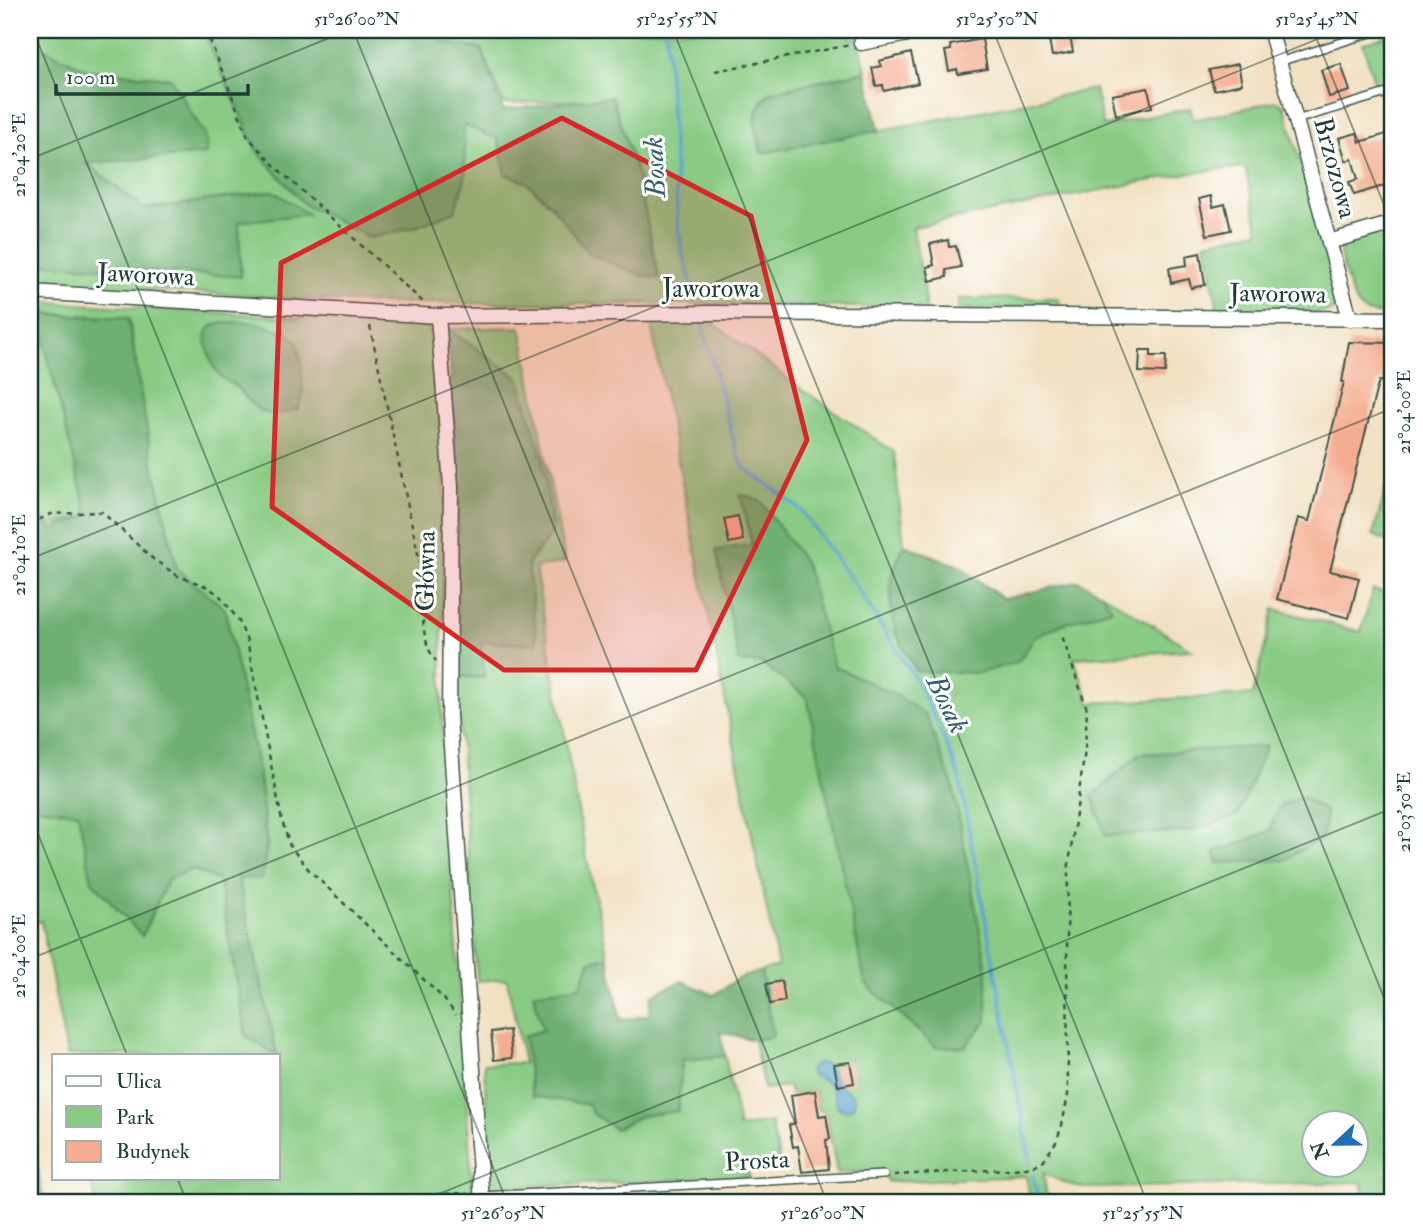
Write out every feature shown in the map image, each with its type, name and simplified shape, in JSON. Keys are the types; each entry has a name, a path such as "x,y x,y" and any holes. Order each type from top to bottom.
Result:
{"street":[{"path":"861,43 929,30"},
{"name":"Brzozowa","path":"1270,30 1350,319"},
{"path":"1329,242 1393,223"},
{"name":"Jaworowa","path":"30,292 438,316 715,313 1393,319"},
{"name":"Główna","path":"438,316 451,486 449,718 481,1197"}],"lane":[{"path":"1279,62 1380,30"},
{"path":"1296,120 1393,91"},
{"name":"Prosta","path":"481,1197 884,1175"}],"path":[{"path":"206,30 248,137 277,168 438,316"},
{"path":"715,71 861,43"},
{"path":"367,312 424,582 422,613 429,652 435,660 449,663"},
{"path":"30,524 51,514 102,512 153,559 178,576 208,587 229,606 247,641 282,821 290,846 309,870 444,999 458,1018"},
{"path":"884,1175 1027,1168 1044,1160 1056,1142 1062,1125 1068,1095 1068,870 1085,750 1087,709 1062,633"},
{"path":"275,1202 481,1197"}],"highlighted area":[{"path":"562,118 751,216 807,440 696,670 504,670 272,507 281,263"}],"green space":[{"path":"30,30 40,47 88,70 170,78 206,137 207,154 86,163 144,209 273,191 308,214 239,222 241,277 36,263 38,238 30,233"},
{"path":"31,30 203,30 257,151 370,238 415,227 455,210 465,174 463,125 502,138 506,174 526,182 552,206 612,98 504,104 482,50 441,42 432,30 848,30 850,39 858,36 866,71 770,92 763,99 756,113 762,153 1095,89 1103,126 1190,108 1194,120 1276,101 1284,105 1339,297 1338,303 1332,311 1320,313 1218,310 1205,242 1259,231 1245,167 1188,173 913,227 925,308 375,303 30,283 30,233 38,237 36,262 241,276 239,221 306,214 273,191 144,209 85,163 206,137 170,78 88,70 40,47"},
{"path":"203,30 432,30 441,42 482,49 503,110 612,97 637,173 659,278 643,276 589,254 552,206 526,182 506,174 498,139 464,125 465,180 455,211 415,227 370,238 304,204 257,151"},
{"path":"1393,34 1393,87 1377,92 1363,43"},
{"path":"866,71 879,130 762,153 756,121 759,108 770,92"},
{"path":"1393,227 1393,314 1367,312 1359,307 1352,294 1340,253 1341,248 1346,243"},
{"path":"1058,298 1061,308 958,309 959,299"},
{"path":"30,301 429,326 443,446 445,493 442,716 473,1202 96,1202 91,1180 280,1180 280,1054 276,1054 238,877 267,845 258,769 225,609 177,570 150,452 129,318 37,313 88,516 49,526 30,506"},
{"path":"37,314 128,318 152,460 177,569 225,609 258,769 267,845 262,879 238,878 277,1054 246,1036 219,881 193,869 168,879 142,936 92,881 78,813 30,806 30,506 51,529 88,516"},
{"path":"708,319 800,388 894,452 904,545 891,577 1017,662 1035,637 1062,624 1112,609 1101,593 1192,650 1074,658 1090,703 1253,695 1274,609 1361,632 1373,590 1393,595 1393,1202 1364,1202 1362,1182 1085,1188 1043,1173 1048,1202 1031,1202 1026,1176 888,1182 882,1170 837,1173 826,1115 818,1108 815,1091 791,1095 788,1086 764,1089 754,1040 773,1036 761,971 778,966 650,320"},
{"path":"232,322 258,323 286,333 297,342 303,393 299,408 279,414 262,411 218,373 207,345 208,332 215,325"},
{"path":"521,327 565,562 535,568 585,850 608,957 590,961 580,986 590,1105 615,1129 640,1116 678,1111 682,1060 725,1056 739,1128 771,1122 780,1165 747,1167 749,1177 491,1188 484,1064 524,1063 507,979 477,981 456,676 484,678 481,642 537,644 528,564 553,531 542,457 519,378 448,329"},
{"path":"448,329 519,378 542,457 553,531 528,564 537,644 481,642 484,678 456,676 458,501"},
{"path":"1393,463 1393,544 1373,535"},
{"path":"740,494 760,500 805,563 834,666 896,695 926,715 953,786 987,969 987,1020 965,1047 936,1047 865,983 807,697 761,663 739,662 716,550 752,545"},
{"path":"904,545 959,566 1003,599 1079,581 1101,593 1112,609 1062,624 1035,637 1018,662 980,673 916,671 896,633 891,608 891,577"},
{"path":"1266,746 1238,815 1192,831 1106,836 1092,796 1139,754"},
{"path":"1303,797 1326,812 1322,838 1284,860 1218,863 1214,852 1271,830 1281,805"},
{"path":"30,806 78,812 92,881 142,936 168,879 193,869 219,881 246,1036 274,1054 67,1054 41,921 30,923"},
{"path":"608,957 621,1020 649,1015 652,995 682,981 714,995 737,979 761,971 773,1036 754,1040 720,1032 725,1056 682,1060 678,1111 640,1116 615,1129 592,1113 589,1105 532,1096 524,1036 543,1030 533,993 580,986 590,961"},
{"path":"30,1129 44,1202 30,1202"}],"water":[{"path":"818,1063 826,1064 838,1086 854,1096 854,1106 844,1110 838,1107 832,1087 811,1074 810,1069"}],"building":[{"path":"1069,31 1073,52 1052,56 1048,34"},
{"path":"982,39 987,69 958,74 957,69 949,71 945,51 951,50 950,45"},
{"path":"911,53 918,83 884,91 883,85 876,86 872,68 881,66 879,61"},
{"path":"1238,64 1242,84 1214,90 1209,70"},
{"path":"1341,64 1350,91 1329,97 1321,70"},
{"path":"1148,88 1152,107 1116,115 1112,95"},
{"path":"1393,132 1393,183 1354,195 1349,182 1358,179 1352,159 1346,161 1339,138 1357,133 1360,142"},
{"path":"1211,196 1213,207 1225,204 1231,230 1207,235 1199,199"},
{"path":"948,240 949,247 956,246 961,267 946,270 947,277 930,281 927,267 934,265 930,244"},
{"path":"1200,253 1205,285 1191,288 1189,279 1171,283 1169,268 1187,265 1186,256"},
{"path":"1349,342 1393,343 1393,381 1379,381 1330,571 1359,578 1349,618 1277,599 1298,518 1309,521 1344,382"},
{"path":"1140,350 1151,350 1151,356 1166,356 1165,373 1139,372"},
{"path":"738,516 743,540 729,543 724,519"},
{"path":"782,981 785,1001 770,1004 766,984"},
{"path":"509,1030 512,1058 494,1060 491,1032"},
{"path":"850,1062 854,1083 838,1086 834,1064"},
{"path":"815,1091 819,1116 826,1115 830,1139 826,1140 829,1169 802,1172 798,1146 793,1147 789,1125 795,1123 791,1095"}],"waterway":[{"name":"Bosak","path":"666,30 678,224 682,251 696,300"},
{"name":"Bosak","path":"702,324 738,456 744,468 802,511 862,595 919,685 959,776 1030,1160"},
{"name":"Bosak","path":"1033,1176 1039,1202"}]}
